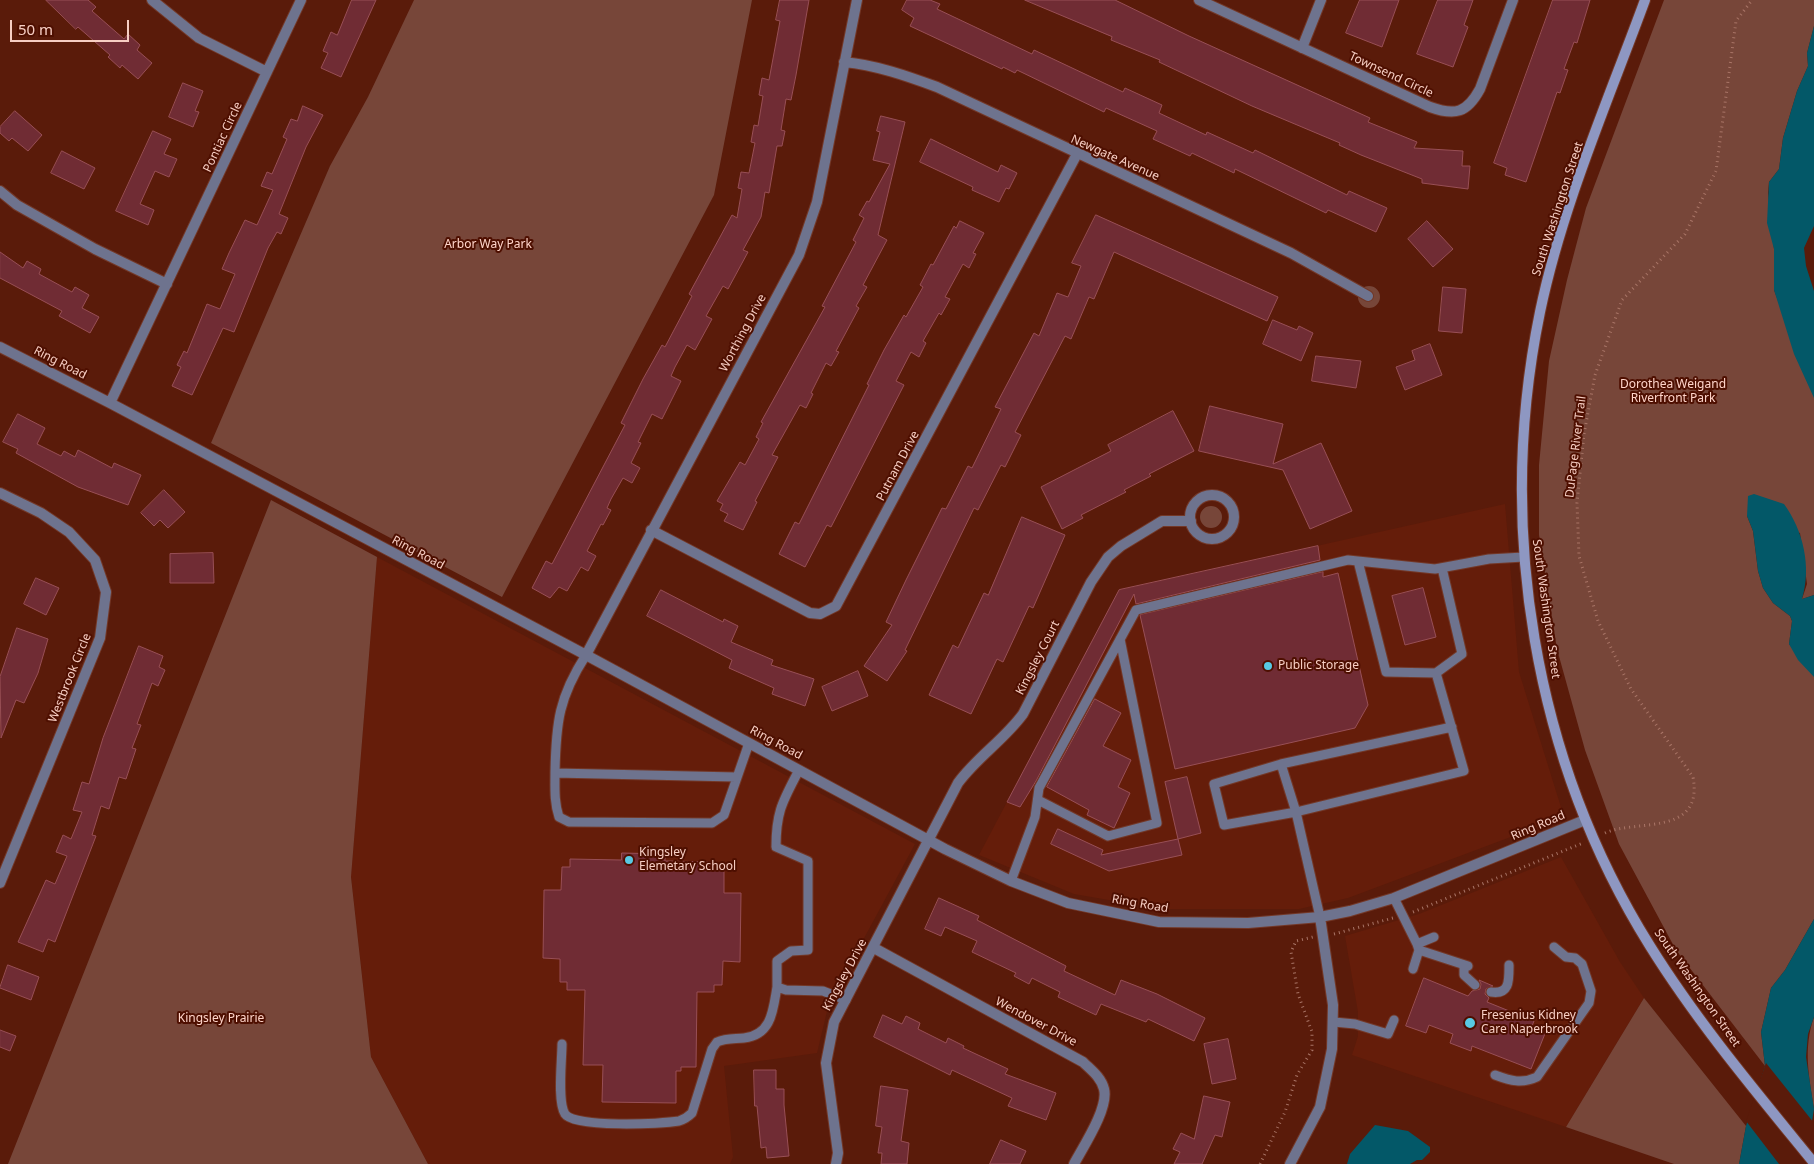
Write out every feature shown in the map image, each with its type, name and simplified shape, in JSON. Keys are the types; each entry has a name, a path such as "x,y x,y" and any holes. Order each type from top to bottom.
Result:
{"main road":[{"name":"South Washington Street","path":"1645,0 1562,230 1540,311 1526,400 1522,448 1521,515 1524,557 1537,649 1552,721 1566,769 1585,820 1649,945 1682,994 1754,1089 1811,1159"}],"street":[{"path":"152,0 199,38 267,72"},
{"name":"Pontiac Circle","path":"110,402 301,0"},
{"name":"Worthing Drive","path":"586,655 799,255 817,202 857,0"},
{"name":"Townsend Circle","path":"1199,0 1443,112 1459,111 1474,100 1480,90 1513,0"},
{"path":"1302,48 1321,0"},
{"name":"Newgate Avenue","path":"844,62 887,70 936,87 1298,256 1368,296"},
{"name":"Putnam Drive","path":"651,530 810,613 820,614 836,606 1077,154"},
{"path":"0,191 17,205 86,244 167,284"},
{"name":"Ring Road","path":"2,352 110,402 928,839 1011,881 1068,903 1159,922 1248,923 1320,917 1350,911 1394,898 1585,820"},
{"name":"Westbrook Circle","path":"0,493 41,513 69,532 95,560 106,592 100,638 0,883"},
{"path":"1209,496 1225,500 1230,504 1234,515 1228,532 1223,536 1212,539 1196,532 1191,522 1194,505 1209,496"},
{"name":"Kingsley Court","path":"928,839 965,774 978,758 1012,729 1024,714 1092,582 1108,557 1121,546 1162,522 1191,522"},
{"name":"Kingsley Drive","path":"836,1164 838,1153 826,1063 834,1022 874,948 928,839"},
{"path":"1290,1164 1320,1107 1329,1072 1334,1022 1320,917"},
{"name":"Wendover Drive","path":"874,948 1082,1062 1099,1076 1105,1090 1101,1112 1074,1164"}],"lane":[{"path":"1011,881 1035,817 1040,788 1136,610 1348,560 1436,570 1489,559 1524,557"},
{"path":"1358,561 1386,672 1436,673 1462,654 1442,568"},
{"path":"1038,800 1108,836 1157,823 1120,639"},
{"path":"586,655 566,690 560,708 556,736 555,773 555,805 559,817 569,822 712,823 724,815 749,743"},
{"path":"1436,673 1452,727 1464,771 1296,812 1224,824 1214,784 1280,764 1452,727"},
{"path":"1280,764 1296,812 1320,917"},
{"path":"562,1044 562,1097 564,1114 570,1119 588,1123 679,1121 692,1113 712,1049 717,1042 724,1039 746,1038 764,1030 769,1024 777,987 777,961 791,951 808,950 808,861 776,847 776,824 780,805 799,770"},
{"path":"555,773 736,777"},
{"path":"1394,898 1404,915 1418,947 1413,969"},
{"path":"1418,947 1434,937"},
{"path":"1418,947 1466,966 1464,975 1475,985"},
{"path":"1495,1075 1512,1081 1527,1082 1537,1077 1589,1003 1591,991 1582,964 1574,958 1566,958 1554,947"},
{"path":"1491,992 1498,993 1506,990 1509,985 1509,965"},
{"path":"777,987 786,990 823,991 846,1000"},
{"path":"1334,1022 1355,1024 1388,1034 1394,1020"}],"path":[{"name":"DuPage River Trail","path":"1342,933 1404,915 1614,829 1650,827 1668,821 1678,816 1694,798 1694,777 1632,690 1598,621 1579,556 1577,503 1584,434 1595,375 1622,300 1685,234 1716,171 1736,22 1752,0"},
{"path":"1260,1164 1286,1112 1297,1075 1312,1050 1312,1032 1298,994 1291,952 1296,941"}],"shaded area":[{"path":"1505,504 1519,672 1564,817 1348,898 1299,909 1161,909 1074,894 979,855 1119,590"},
{"name":"Kingsley Elemetary School","path":"377,557 915,844 829,1003 817,1053 724,1066 733,1157 730,1164 428,1164 371,1057 351,876"},
{"path":"1561,857 1620,962 1644,998 1566,1127 1352,1055 1358,1036 1358,1012 1345,936 1419,914"}],"green space":[{"name":"Arbor Way Park","path":"414,0 752,0 714,195 502,597 211,443 330,166 368,97"},
{"name":"Dorothea Weigand Riverfront Park","path":"1664,0 1814,0 1814,26 1807,53 1808,66 1797,91 1783,138 1779,169 1769,182 1768,193 1774,249 1774,290 1814,396 1814,595 1802,599 1807,584 1800,533 1747,516 1753,531 1758,571 1763,588 1773,603 1790,616 1792,621 1789,644 1814,675 1814,919 1785,970 1771,988 1761,1032 1765,1066 1676,950 1619,844 1585,750 1557,649 1539,535 1539,465 1549,361 1567,280 1586,208"},
{"path":"1365,286 1373,286 1380,293 1380,301 1373,308 1365,308 1358,301 1358,293"},
{"name":"Kingsley Prairie","path":"271,500 377,557 351,877 371,1057 428,1164 8,1164"},
{"path":"1211,506 1219,509 1222,517 1219,525 1211,528 1203,525 1200,517 1203,509"},
{"path":"1644,998 1746,1126 1739,1164 1674,1164 1566,1127"},
{"path":"1814,1017 1814,1109 1808,1051"}],"water":[{"path":"1814,26 1814,226 1804,248 1806,266 1814,291 1814,398 1794,354 1774,290 1774,249 1767,223 1769,182 1779,169 1783,138 1797,91 1808,66 1807,53"},
{"path":"1754,494 1784,504 1791,514 1801,537 1806,562 1805,587 1802,599 1814,595 1814,677 1798,660 1789,644 1792,621 1790,616 1773,603 1763,588 1758,571 1753,531 1747,516 1748,496"},
{"path":"1814,919 1814,1017 1808,1034 1806,1057 1814,1109 1809,1139 1802,1164 1739,1164 1746,1126 1765,1066 1761,1032 1771,988 1785,970"},
{"path":"1375,1125 1408,1131 1430,1147 1430,1152 1422,1160 1417,1160 1410,1164 1347,1164 1350,1154"}],"pier":[{"path":"1766,1063 1814,1123 1805,1164 1779,1164 1746,1121"}],"building":[{"path":"46,0 88,0 96,7 92,11 124,39 128,34 140,45 137,50 152,63 138,79 122,65 120,68 108,57 110,55 78,27 76,29"},
{"path":"352,0 376,0 341,77 321,68 328,53 323,51 331,32 337,35"},
{"path":"780,0 809,0 791,100 786,99 781,130 785,131 782,146 777,146 769,193 765,192 761,217 743,250 748,252 728,289 723,286 706,316 712,319 695,350 687,345 675,367 671,376 681,381 662,419 652,414 638,442 641,443 631,463 640,468 632,483 623,478 611,499 607,508 611,510 603,525 601,524 587,551 596,556 588,571 581,567 567,591 559,587 550,598 532,588 546,561 552,564 625,425 621,423 643,379 662,345 665,347 692,296 689,294 732,215 737,218 742,189 738,188 741,172 749,173 755,143 751,142 754,125 758,126 763,96 759,95 762,78 769,80 780,21 776,20"},
{"path":"907,0 930,0 940,4 937,9 1032,54 1034,50 1123,92 1125,88 1162,105 1159,113 1206,135 1207,132 1253,153 1255,150 1347,195 1349,191 1387,208 1376,232 1328,210 1326,213 1235,169 1234,173 1192,153 1190,156 1153,139 1157,131 1106,108 1104,112 1017,70 1015,73 1003,67 1002,69 910,26 914,18 902,10"},
{"path":"1025,0 1115,0 1189,36 1370,118 1368,122 1417,142 1414,148 1463,151 1462,166 1470,166 1468,189 1422,183 1422,179 1361,155 1339,145 1340,143 1252,106 1159,62 1160,60 1111,40 1112,37"},
{"path":"1360,0 1399,0 1382,47 1346,33"},
{"path":"1438,0 1473,0 1464,25 1468,27 1453,67 1417,54"},
{"path":"1553,0 1590,0 1577,43 1574,42 1564,69 1568,70 1560,93 1557,92 1526,182 1505,175 1507,168 1494,163"},
{"path":"183,83 203,91 195,111 199,112 193,127 169,117"},
{"path":"303,106 323,115 306,147 279,214 288,218 281,234 277,232 268,248 234,332 223,328 192,395 172,386 181,367 177,365 184,351 187,353 207,304 220,309 235,274 222,269 245,220 257,225 273,190 261,186 267,172 272,174 287,139 283,137 291,119 297,121"},
{"path":"15,111 42,135 28,151 12,138 9,141 0,133 0,127"},
{"path":"881,116 905,122 878,235 887,240 863,285 867,287 856,306 859,308 836,351 839,352 831,366 826,363 811,393 813,394 806,408 800,405 772,455 778,457 755,501 757,502 743,530 724,521 728,514 720,510 723,504 717,501 740,462 745,465 759,439 756,437 763,423 761,422 825,307 822,306 856,242 853,240 864,218 859,215 867,201 869,202 890,164 873,160 880,132 877,131"},
{"path":"153,131 171,139 164,154 177,159 169,177 155,171 140,204 154,210 148,225 116,211"},
{"path":"931,139 998,172 1001,165 1017,173 1009,189 1006,188 999,202 972,190 973,187 920,162"},
{"path":"62,151 95,168 84,189 51,173"},
{"path":"1096,215 1278,297 1267,321 1114,252 1094,299 1089,297 1071,339 1065,336 1015,432 1021,435 1005,467 1001,465 978,510 974,508 905,650 907,651 887,681 864,666 892,625 886,622 906,580 942,508 946,509 968,466 972,468 1001,409 995,407 1034,333 1039,336 1057,293 1068,297 1081,266 1072,263"},
{"path":"960,221 984,233 973,253 976,254 969,268 963,264 945,297 950,299 941,315 939,313 923,341 926,343 919,357 911,352 896,381 904,385 831,527 827,525 805,567 779,554 795,522 799,524 869,385 867,384 884,350 923,287 920,285 931,264 933,265 954,226 956,228"},
{"path":"1427,221 1453,249 1433,267 1408,239"},
{"path":"0,252 23,268 27,261 41,269 39,274 72,292 75,287 89,295 82,308 99,317 90,333 59,316 62,311 0,278"},
{"path":"1443,287 1466,289 1462,333 1439,331"},
{"path":"1273,320 1297,330 1299,326 1313,333 1301,361 1263,344"},
{"path":"1430,344 1442,375 1405,390 1396,367 1415,360 1412,351"},
{"path":"1316,356 1361,361 1356,388 1312,381"},
{"path":"1210,406 1283,424 1273,464 1321,443 1352,511 1310,529 1283,470 1199,451"},
{"path":"1173,411 1194,451 1149,474 1151,476 1124,490 1126,492 1081,515 1083,518 1062,529 1041,487 1111,451 1108,445"},
{"path":"18,414 45,428 37,444 61,456 64,451 75,457 78,450 112,468 114,463 141,475 128,505 78,487 16,453 18,449 3,442"},
{"path":"164,490 185,512 168,528 160,520 154,526 141,513"},
{"path":"1022,517 1065,535 1033,608 1029,606 1003,662 997,659 971,714 929,695 953,645 958,648 984,593 988,595"},
{"path":"1318,546 1320,560 1136,604 1134,594 1036,781 1020,807 1007,802 1119,590"},
{"path":"213,553 214,583 170,583 170,554"},
{"path":"1323,572 1323,577 1338,573 1368,705 1355,728 1175,769 1140,615"},
{"path":"36,578 59,588 46,615 24,604"},
{"path":"1423,588 1436,637 1405,645 1392,596"},
{"path":"661,590 723,622 724,619 738,626 731,642 773,660 771,665 814,679 805,706 772,694 774,688 729,668 732,660 647,616"},
{"path":"17,628 48,639 38,673 24,703 16,700 1,738 0,677"},
{"path":"139,646 163,656 159,667 165,670 158,686 152,683 137,724 141,725 132,748 136,749 126,779 119,777 109,809 101,806 92,835 96,836 55,942 48,939 43,952 18,942 46,880 55,884 67,856 56,852 63,835 71,839 82,812 73,810 82,782 89,784 103,738"},
{"path":"858,671 868,696 832,711 822,687"},
{"path":"1095,699 1121,713 1103,746 1131,760 1118,787 1130,793 1114,828 1087,815 1089,810 1047,787"},
{"path":"1187,777 1201,833 1178,839 1165,782"},
{"path":"1058,829 1103,850 1101,855 1178,839 1182,855 1109,871 1051,844"},
{"path":"622,853 665,854 665,861 717,862 717,869 724,869 724,893 741,893 740,962 723,961 722,985 714,985 714,992 697,992 696,1067 681,1067 681,1071 676,1071 676,1103 602,1102 603,1065 583,1065 585,990 567,990 567,982 560,982 560,959 543,958 544,890 561,890 562,867 570,867 570,859 621,860"},
{"path":"939,898 979,916 977,920 1066,966 1064,971 1115,995 1121,980 1157,994 1205,1018 1194,1041 1148,1019 1146,1022 1101,1004 1096,1015 1058,997 1060,992 1032,978 1029,984 1014,976 1016,973 972,952 977,941 945,927 941,936 925,929"},
{"path":"8,965 39,977 31,1000 0,988"},
{"name":"Fresenius Kidney Care Naperbrook","path":"1424,978 1468,996 1472,991 1480,989 1481,984 1479,980 1493,986 1486,989 1485,994 1489,998 1487,1002 1534,1021 1532,1026 1546,1031 1531,1069 1472,1046 1471,1051 1450,1043 1453,1034 1429,1025 1426,1033 1406,1026"},
{"path":"883,1015 902,1024 906,1016 920,1023 918,1029 946,1043 948,1038 964,1046 963,1048 1008,1069 1005,1074 1056,1093 1046,1120 1008,1106 1012,1098 952,1070 950,1075 874,1037"},
{"path":"0,1030 16,1036 10,1051 0,1047"},
{"path":"1228,1039 1236,1079 1212,1084 1204,1044"},
{"path":"754,1070 776,1070 776,1089 784,1089 789,1156 767,1158 766,1147 761,1148 757,1106 755,1106"},
{"path":"881,1086 908,1090 901,1141 909,1143 907,1164 881,1164 882,1153 878,1153 882,1127 876,1126"},
{"path":"1204,1096 1230,1102 1222,1137 1215,1135 1202,1164 1174,1164 1180,1152 1173,1149 1181,1133 1194,1139"},
{"path":"1001,1140 1026,1151 1020,1164 990,1164"}],"place":[{"name":"Public Storage","path":"1268,666"},
{"name":"Kingsley Elemetary School","path":"629,860"},
{"name":"Fresenius Kidney Care Naperbrook","path":"1470,1023"}]}
